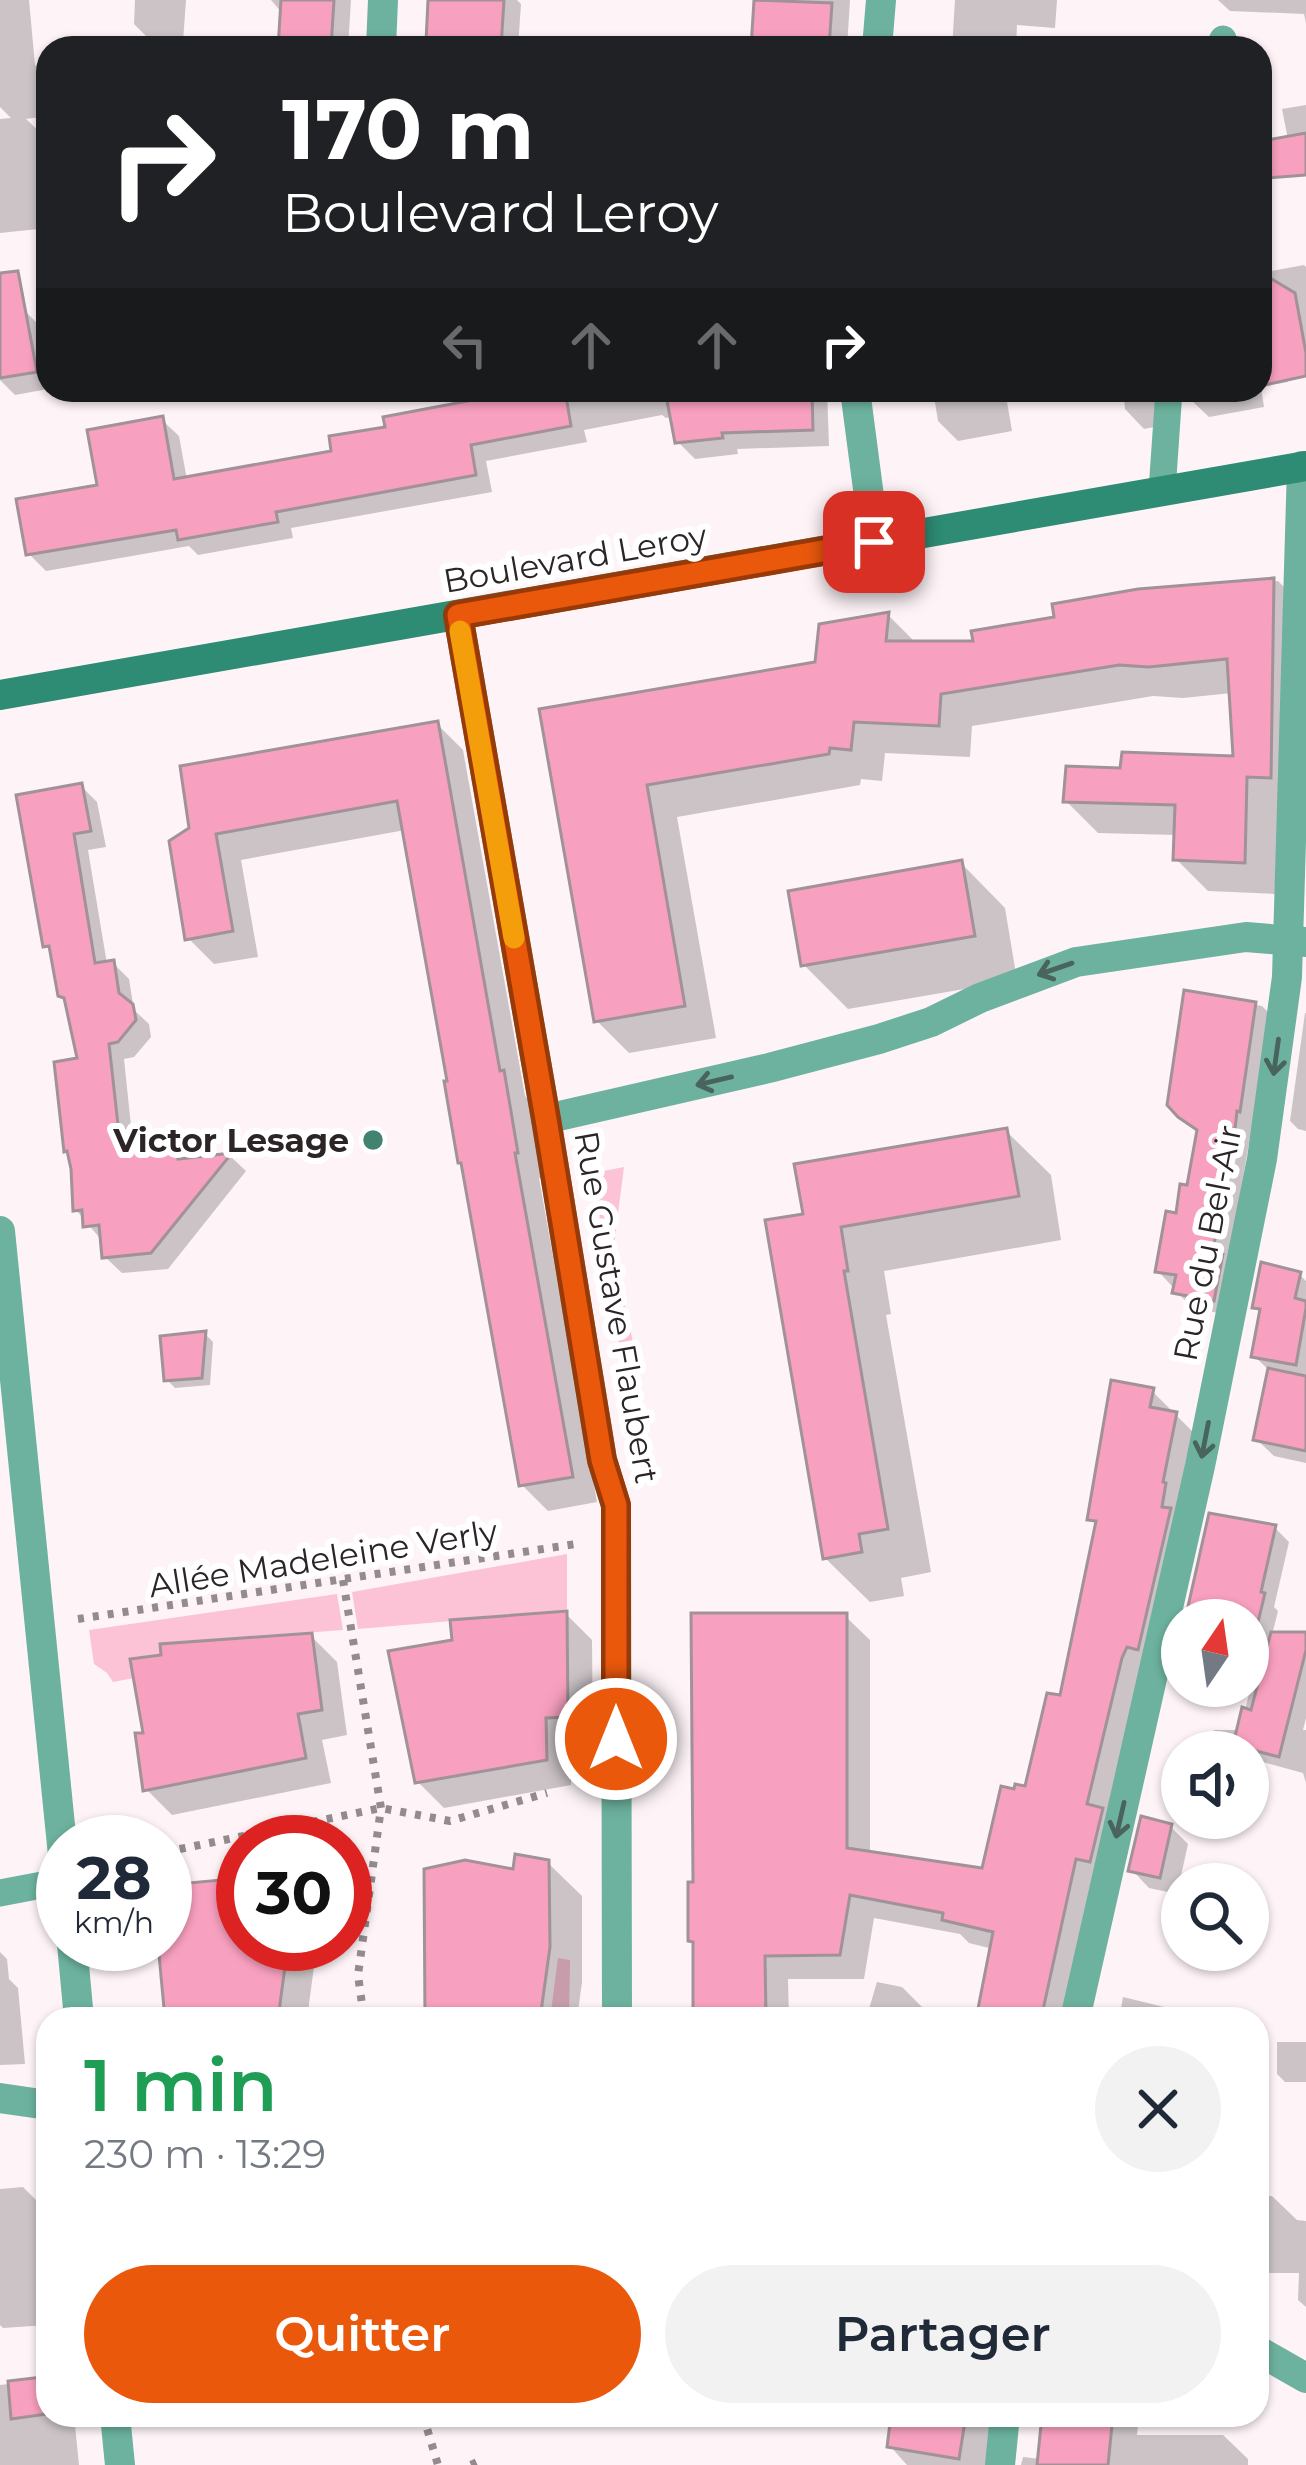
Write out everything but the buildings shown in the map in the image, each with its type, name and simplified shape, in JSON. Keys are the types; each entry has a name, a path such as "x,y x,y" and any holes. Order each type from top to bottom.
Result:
{"main road":[{"name":"Boulevard Leroy","path":"0,695 1304,466"}],"street":[{"path":"382,36 383,0"},
{"path":"878,36 881,0"},
{"path":"856,402 874,542"},
{"name":"Rue du Bel-Air","path":"1079,2007 1200,1466 1262,1159 1287,977 1297,941 1304,466"},
{"name":"Rue Gustave Flaubert","path":"458,615 602,1460 616,1505 617,2007"},
{"path":"546,1119 879,1040 1076,962 1231,938 1297,941"},
{"path":"0,1231 59,1815"},
{"path":"75,1971 79,2007"},
{"path":"0,2098 36,2103"},
{"path":"1269,2357 1306,2378"},
{"path":"116,2427 120,2465"},
{"path":"1000,2465 1004,2427"}],"lane":[{"path":"1162,491 1167,402"},
{"path":"0,1893 36,1886"}],"path":[{"name":"Allée Madeleine Verly","path":"78,1619 576,1544"},
{"path":"343,1580 381,1808 358,1975 362,2007"},
{"path":"192,1846 381,1808 450,1821 548,1793"},
{"path":"427,2427 438,2465"},
{"path":"471,2465 484,2459"}],"shaded area":[{"path":"624,1167 613,1252 633,1342 622,1364 593,1173"},
{"path":"567,1554 567,1611 358,1629 352,1592"},
{"path":"337,1594 343,1630 161,1644 161,1655 134,1678 113,1682 94,1664 89,1630"},
{"path":"558,1958 570,1960 569,2007 552,2007"}],"slow traffic":[{"path":"460,631 514,938"}],"place":[{"name":"Victor Lesage","path":"373,1140"}],"route":[{"path":"616,1739 616,1505 602,1460 458,615 874,542"}]}
